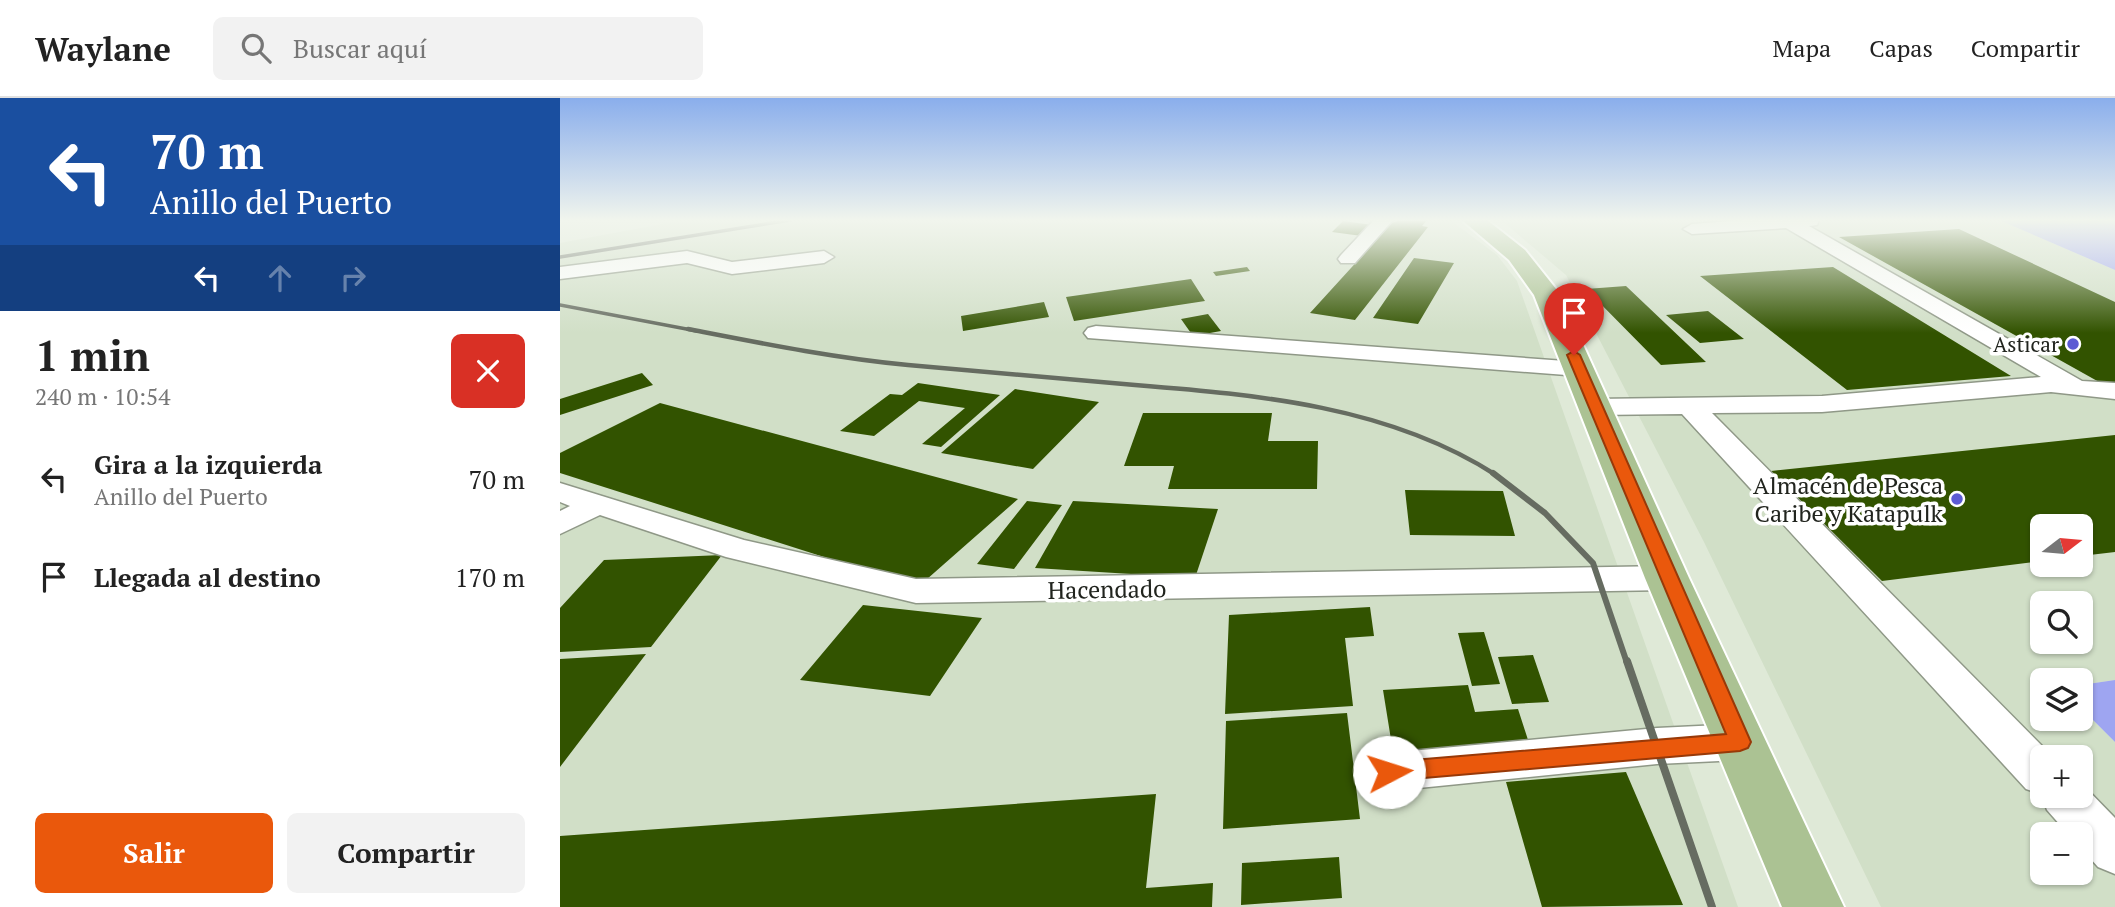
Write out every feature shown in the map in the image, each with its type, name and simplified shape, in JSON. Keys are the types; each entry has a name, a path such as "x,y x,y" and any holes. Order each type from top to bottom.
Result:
{"main road":[{"path":"1519,258 1538,278 1580,369 1667,578 1812,907"}],"street":[{"path":"560,273 681,258"},
{"path":"690,258 732,268 818,258"},
{"path":"1851,258 2078,388"},
{"path":"1096,333 1580,369"},
{"path":"1595,407 1822,404 2050,384 2115,391"},
{"path":"1689,406 2030,762"},
{"name":"Hacendado","path":"560,492 738,549 916,591 1667,578"},
{"path":"560,524 598,504"},
{"path":"1389,772 1740,742"},
{"path":"2074,808 2115,851"}],"shaded area":[{"path":"560,258 1499,258 1517,281 1738,907 560,907"},
{"path":"1546,258 2087,258 2115,270 2115,680 2093,683 2093,668 2030,668 2030,731 2093,731 2093,720 2115,742 2115,907 1881,907 1704,542 1566,275"}],"water":[{"path":"2087,258 2115,258 2115,270"},
{"path":"2115,680 2115,742 2093,720 2093,683"}],"building":[{"path":"1360,258 1404,258 1355,320 1310,313"},
{"path":"1414,258 1454,263 1418,324 1373,318"},
{"name":"Asticar","path":"1876,258 2020,258 2115,302 2115,387 2108,387"},
{"path":"1247,267 1250,271 1216,276 1213,272"},
{"path":"1833,267 2011,376 1847,390 1700,276"},
{"path":"1191,279 1205,301 1074,321 1066,297"},
{"path":"1626,286 1706,362 1661,365 1586,289"},
{"path":"1044,302 1049,317 963,331 961,316"},
{"path":"1708,311 1744,339 1700,343 1666,315"},
{"path":"1208,314 1221,331 1193,336 1181,319"},
{"path":"642,373 653,385 560,415 560,399"},
{"path":"918,383 1000,395 941,447 922,444 965,408 919,401 874,436 840,431 890,394 902,395"},
{"path":"1015,389 1099,402 1033,469 941,453"},
{"path":"660,403 1018,499 918,587 560,473 560,453"},
{"path":"1143,413 1272,413 1268,441 1318,441 1317,489 1168,489 1174,466 1124,466"},
{"name":"Almacén de Pesca Caribe y Katapulk","path":"2115,435 2115,552 2093,555 2093,514 2030,514 2030,562 1882,581 1771,471"},
{"path":"1405,490 1503,491 1515,536 1410,535"},
{"path":"1027,501 1062,505 1014,569 977,564"},
{"path":"1073,501 1218,509 1195,578 1035,568"},
{"path":"722,555 651,647 560,652 560,608 604,560"},
{"path":"863,605 982,618 930,696 800,680"},
{"path":"1370,607 1374,636 1345,638 1353,706 1225,714 1229,615"},
{"path":"1484,632 1500,684 1472,686 1458,633"},
{"path":"646,654 560,767 560,659"},
{"path":"1533,655 1549,702 1512,704 1498,657"},
{"path":"1468,685 1475,712 1518,709 1529,743 1393,752 1383,690"},
{"path":"1347,713 1360,819 1223,829 1226,721"},
{"path":"1626,772 1683,905 1542,907 1506,782"},
{"path":"1156,794 1146,888 1213,883 1212,907 560,907 560,836"},
{"path":"1339,857 1342,898 1241,905 1242,863"}],"railway":[{"path":"560,305 697,331"},
{"path":"688,329 797,350 880,362 1229,394 1322,408 1412,433 1455,452 1495,474"},
{"path":"1495,474 1545,513 1593,563 1627,663"},
{"path":"1627,661 1712,907"}],"place":[{"name":"Asticar","path":"2073,344"},
{"name":"Almacén de Pesca Caribe y Katapulk","path":"1957,499"}],"route":[{"path":"1389,772 1740,742 1667,578 1574,355"}]}
